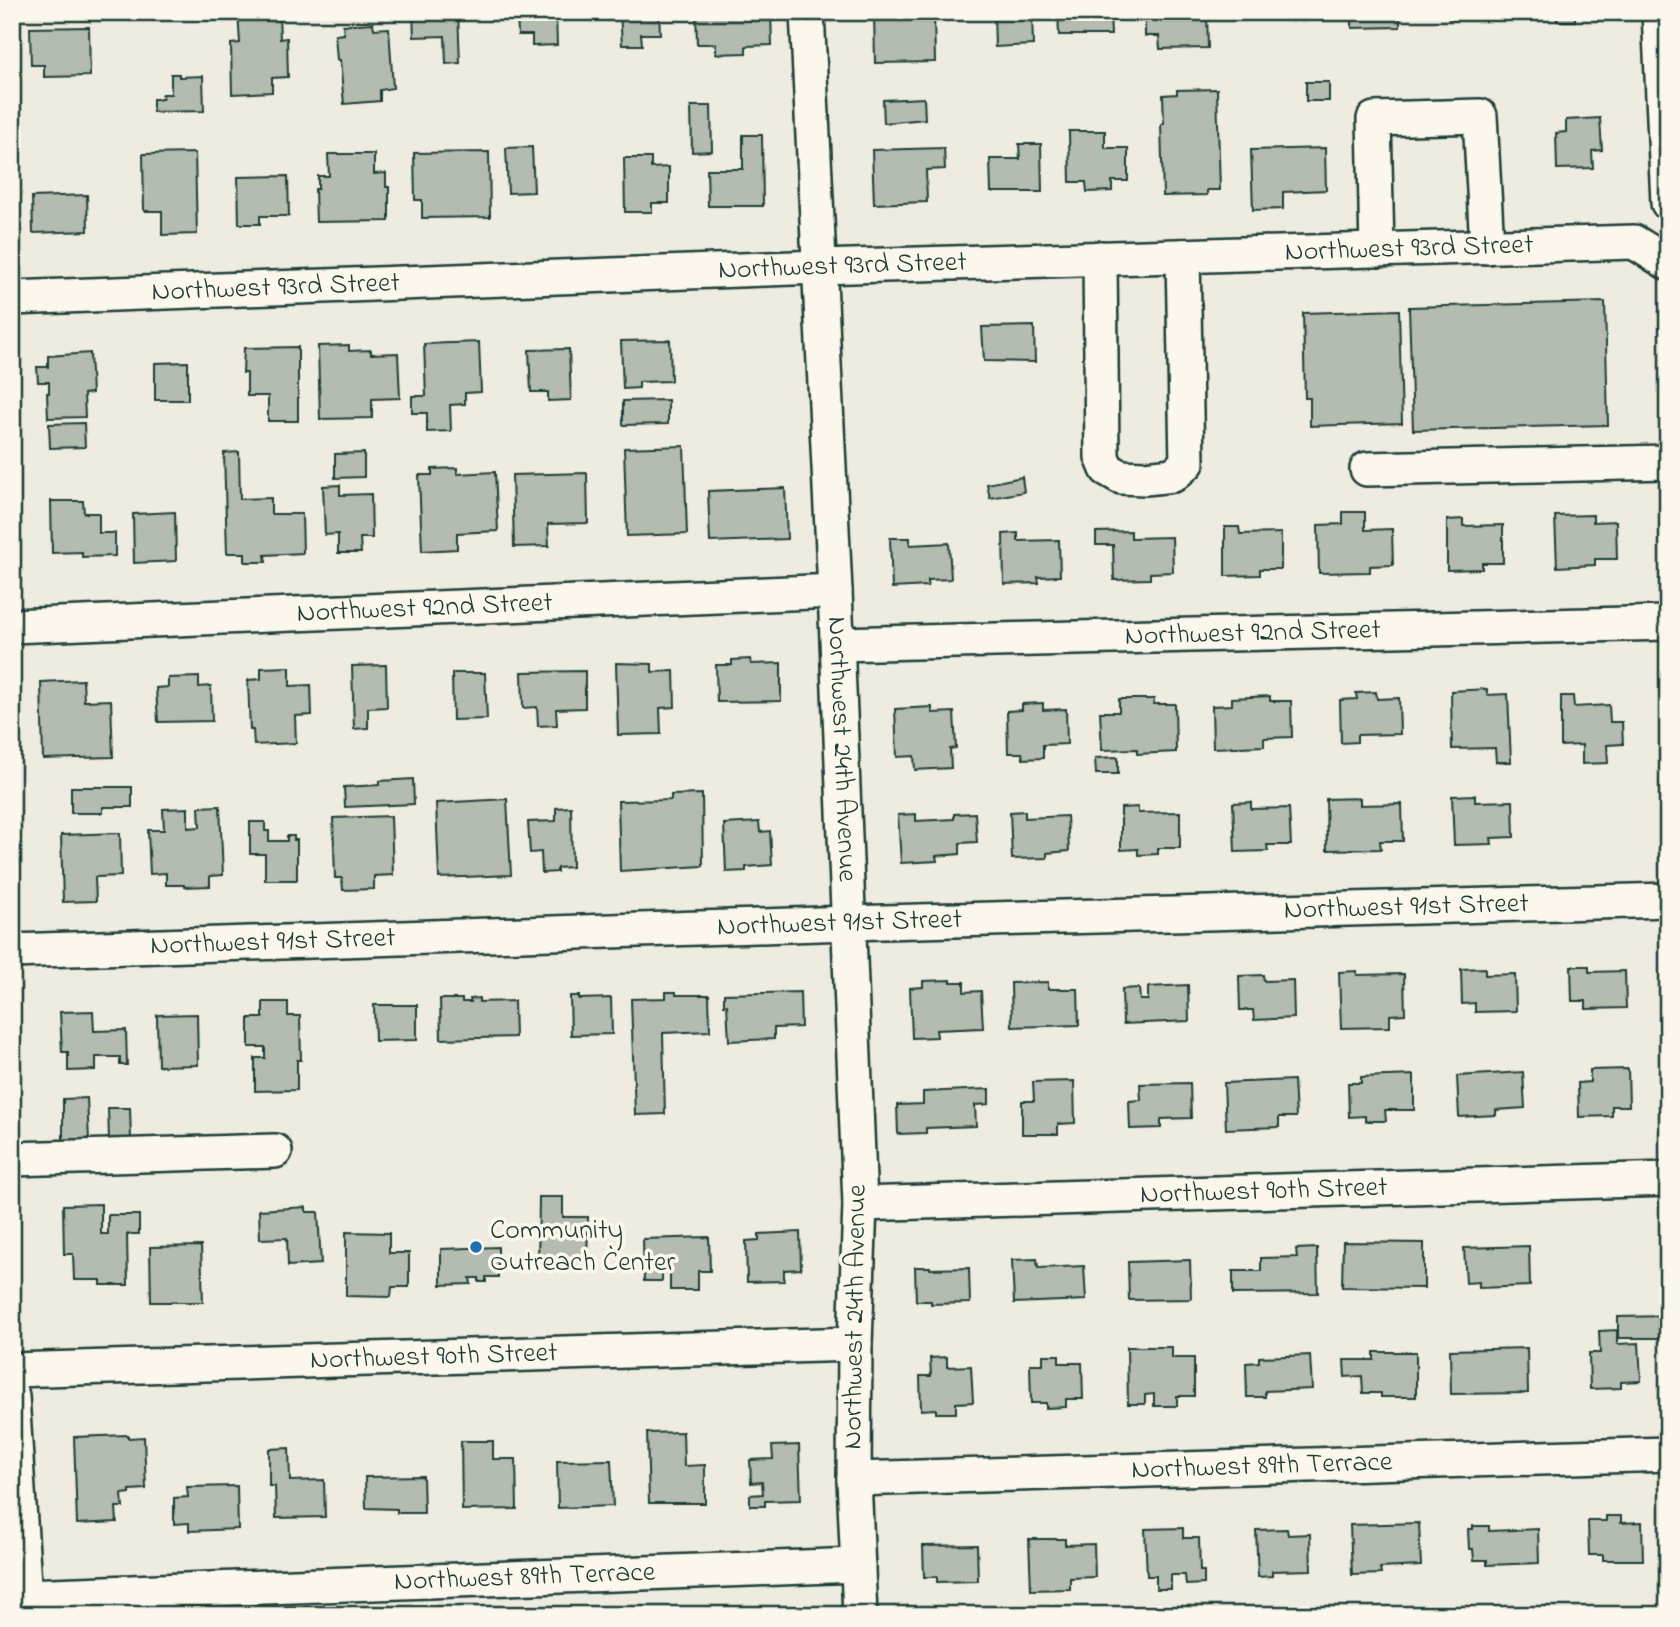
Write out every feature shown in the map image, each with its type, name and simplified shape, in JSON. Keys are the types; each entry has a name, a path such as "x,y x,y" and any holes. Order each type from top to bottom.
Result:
{"street":[{"name":"Northwest 24th Avenue","path":"807,12 838,644 860,1204 855,1344 855,1479 860,1615"},
{"path":"1659,12 1668,203"},
{"path":"1377,250 1374,119 1480,116 1488,247"},
{"name":"Northwest 93rd Street","path":"12,298 819,267 1634,242 1668,262"},
{"path":"1100,258 1102,457 1107,469 1121,477 1145,478 1173,475 1187,463 1183,256"},
{"path":"1367,469 1668,462"},
{"name":"Northwest 92nd Street","path":"12,626 835,591"},
{"name":"Northwest 92nd Street","path":"838,644 1668,623"},
{"name":"Northwest 91st Street","path":"12,951 848,923 1668,900"},
{"path":"12,1159 275,1151"},
{"name":"Northwest 90th Street","path":"860,1204 1668,1179"},
{"name":"Northwest 90th Street","path":"12,1370 855,1344"},
{"path":"12,1395 25,1606"},
{"name":"Northwest 89th Terrace","path":"855,1479 1668,1454"},
{"name":"Northwest 89th Terrace","path":"25,1606 858,1564"}],"building":[{"path":"279,12 280,39 287,38 288,77 272,78 272,92 232,94 231,44 240,43 238,13"},
{"path":"413,12 458,12 460,63 446,64 445,36 414,37"},
{"path":"517,12 556,12 557,45 532,46 532,35 518,35"},
{"path":"620,12 659,12 660,34 641,34 642,45 622,45"},
{"path":"696,12 771,12 772,45 746,46 746,53 716,54 716,44 697,44"},
{"path":"874,12 934,12 935,62 875,63"},
{"path":"994,12 1032,12 1033,45 995,47"},
{"path":"1058,12 1110,12 1111,35 1059,35"},
{"path":"1207,12 1208,48 1160,49 1159,36 1145,36 1145,14"},
{"path":"1242,12 1303,12 1303,14 1242,18"},
{"path":"1352,12 1400,12 1400,27 1352,28"},
{"path":"1449,12 1466,12 1466,19 1449,19"},
{"path":"1557,12 1578,12 1578,15 1575,15 1575,21 1557,21"},
{"path":"373,23 374,29 389,28 393,88 380,90 380,101 344,104 335,35 344,34 343,25"},
{"path":"89,27 90,76 44,77 44,65 31,65 30,28"},
{"path":"171,74 179,74 179,77 203,76 204,111 153,112 153,99 163,99 162,94 171,94"},
{"path":"1306,82 1329,82 1329,101 1306,101"},
{"path":"1217,89 1220,190 1207,190 1207,195 1163,196 1163,95 1177,94 1177,90"},
{"path":"924,98 925,119 884,123 883,100"},
{"path":"691,106 711,106 712,151 692,152"},
{"path":"1600,118 1602,150 1592,151 1593,168 1557,169 1556,133 1566,132 1566,120"},
{"path":"1069,131 1105,131 1105,148 1128,148 1128,181 1112,181 1112,191 1087,192 1086,182 1070,182"},
{"path":"743,135 762,135 763,206 708,206 707,169 743,169"},
{"path":"1019,144 1041,144 1042,192 991,192 990,159 1020,159"},
{"path":"532,147 534,192 508,193 506,148"},
{"path":"944,148 945,169 926,170 927,202 874,204 872,150"},
{"path":"1325,148 1326,190 1283,192 1283,209 1253,210 1251,150"},
{"path":"489,152 490,217 422,218 422,200 415,200 414,153"},
{"path":"195,153 197,234 162,235 162,211 144,211 143,154"},
{"path":"328,154 374,154 374,174 386,173 386,187 389,187 389,221 316,222 315,189 318,189 318,176 329,176"},
{"path":"624,158 651,158 651,168 669,167 669,203 652,203 652,212 625,212"},
{"path":"288,176 289,216 260,216 260,224 239,224 238,177"},
{"path":"87,195 88,231 33,233 32,197"},
{"path":"1605,302 1608,425 1413,430 1409,307"},
{"path":"1399,310 1402,423 1310,426 1310,398 1305,398 1303,313"},
{"path":"1034,326 1035,362 984,361 982,327"},
{"path":"670,340 671,381 639,382 639,388 623,389 621,341"},
{"path":"479,342 481,392 465,393 465,404 450,405 451,431 427,432 427,413 412,413 412,396 426,396 424,344"},
{"path":"349,345 349,351 371,350 371,354 398,353 400,398 372,399 372,418 320,419 318,346"},
{"path":"298,347 298,421 268,421 268,396 247,396 247,373 243,373 244,348"},
{"path":"569,349 571,400 548,401 548,392 531,392 529,350"},
{"path":"90,353 92,393 84,394 85,417 48,418 49,382 38,382 37,367 48,367 48,356"},
{"path":"188,362 188,400 155,400 155,363"},
{"path":"668,400 668,424 623,425 623,401"},
{"path":"84,423 85,447 50,448 49,424"},
{"path":"684,446 687,534 627,536 624,448"},
{"path":"239,452 240,499 271,498 271,514 302,514 303,553 265,555 266,562 245,562 245,553 227,553 224,453"},
{"path":"364,453 364,477 335,478 335,454"},
{"path":"457,468 457,474 495,472 498,531 457,533 457,549 422,551 419,475 432,475 432,469"},
{"path":"587,473 588,523 548,524 549,546 514,547 512,475"},
{"path":"1022,477 1024,492 990,498 987,484"},
{"path":"340,485 340,495 371,494 372,538 360,538 361,553 338,553 338,534 325,535 323,486"},
{"path":"785,488 787,539 710,542 708,491"},
{"path":"51,501 83,501 84,513 99,513 99,533 115,533 115,556 82,557 82,552 52,553"},
{"path":"175,512 176,561 134,563 133,514"},
{"path":"1343,512 1365,512 1365,530 1392,529 1393,565 1370,566 1370,572 1319,573 1318,525 1343,524"},
{"path":"1593,515 1593,522 1616,521 1617,559 1595,559 1595,565 1557,567 1555,516"},
{"path":"1463,519 1463,526 1503,525 1503,563 1482,563 1482,569 1447,570 1447,520"},
{"path":"1225,527 1239,527 1240,534 1281,533 1281,569 1260,569 1260,575 1225,576"},
{"path":"1131,531 1131,538 1172,537 1173,572 1150,573 1150,579 1114,580 1113,545 1096,545 1096,532"},
{"path":"1018,533 1018,541 1059,540 1060,576 1038,577 1039,583 1004,584 1003,534"},
{"path":"890,538 910,538 910,545 949,543 951,579 928,580 928,586 892,588"},
{"path":"750,659 751,664 781,663 781,701 717,702 716,665 732,665 732,660"},
{"path":"616,663 652,664 652,672 674,671 675,707 660,708 661,734 618,735"},
{"path":"386,665 387,707 368,708 368,728 354,729 352,666"},
{"path":"290,667 290,686 311,685 312,715 295,716 296,743 254,745 253,730 250,730 248,680 261,679 261,668"},
{"path":"585,671 585,708 556,709 557,725 538,726 537,707 523,708 522,672"},
{"path":"452,673 485,673 487,719 453,720"},
{"path":"199,677 199,687 211,686 212,721 158,722 156,688 168,687 168,678"},
{"path":"83,680 84,701 111,700 113,757 43,759 41,682"},
{"path":"1487,689 1487,695 1508,694 1511,762 1496,762 1495,748 1452,749 1451,691"},
{"path":"1376,692 1377,699 1399,698 1400,734 1357,735 1357,742 1341,743 1340,700 1357,699 1356,693"},
{"path":"1270,696 1270,701 1291,701 1292,737 1264,738 1264,746 1213,748 1212,706 1232,705 1232,698"},
{"path":"1561,696 1573,696 1574,707 1609,705 1610,722 1622,722 1623,744 1607,745 1608,763 1582,764 1582,745 1561,746"},
{"path":"1119,699 1154,699 1154,704 1175,704 1176,752 1137,754 1137,749 1102,750 1100,712 1119,712"},
{"path":"1043,703 1043,710 1066,709 1067,744 1043,745 1043,758 1023,759 1022,753 1008,753 1007,711 1022,710 1022,704"},
{"path":"932,707 932,713 954,712 956,748 950,749 951,768 915,770 914,756 897,757 895,709"},
{"path":"1118,757 1118,774 1096,774 1095,758"},
{"path":"413,779 414,804 345,807 344,787"},
{"path":"71,787 132,787 132,807 103,807 103,813 71,813"},
{"path":"702,794 703,866 620,871 618,801 671,800 671,795"},
{"path":"1475,795 1475,802 1513,801 1514,837 1491,838 1492,844 1454,845 1452,796"},
{"path":"1360,798 1360,805 1402,804 1403,841 1380,841 1381,849 1327,850 1326,799"},
{"path":"507,799 511,875 439,878 436,803"},
{"path":"1251,802 1251,809 1289,808 1291,845 1267,845 1268,851 1235,852 1233,803"},
{"path":"220,806 223,875 210,876 210,886 184,887 166,885 166,873 150,874 148,830 164,830 163,809 188,808 188,828 200,827 199,807"},
{"path":"571,807 572,867 542,873 541,852 530,853 528,822 556,821 556,808"},
{"path":"1138,807 1138,813 1180,812 1180,848 1158,848 1158,854 1138,855 1138,849 1121,850 1121,808"},
{"path":"1025,811 1025,818 1067,816 1069,851 1047,853 1047,858 1012,859 1010,812"},
{"path":"975,813 977,842 960,843 960,854 936,856 937,861 901,863 898,815 916,814 916,821 954,819 954,814"},
{"path":"391,816 393,875 374,876 374,889 343,890 342,878 335,878 333,818"},
{"path":"250,822 265,822 269,841 287,841 287,836 294,836 294,840 297,840 297,880 265,880 265,854 250,854"},
{"path":"759,822 760,832 770,831 772,865 726,872 724,824"},
{"path":"120,833 121,876 95,877 96,901 63,902 61,835"},
{"path":"1571,966 1589,966 1589,972 1625,971 1626,1008 1586,1009 1586,1001 1572,1001"},
{"path":"1485,968 1485,975 1515,974 1516,1011 1475,1012 1475,1003 1462,1004 1461,969"},
{"path":"1357,971 1357,975 1404,974 1405,1014 1390,1015 1390,1027 1341,1028 1339,972"},
{"path":"1263,975 1264,981 1293,980 1294,1018 1254,1020 1253,1010 1240,1010 1239,976"},
{"path":"923,981 964,982 964,992 981,991 983,1028 936,1030 937,1037 912,1038 910,988 923,987"},
{"path":"1048,982 1048,989 1078,989 1079,1025 1012,1027 1011,983"},
{"path":"1188,985 1189,1021 1123,1024 1122,989 1139,988 1140,1000 1148,1000 1148,987"},
{"path":"666,992 676,992 676,995 709,995 710,1031 663,1033 665,1114 635,1115 631,999 666,998"},
{"path":"800,992 801,1027 774,1028 774,1039 729,1041 724,994"},
{"path":"570,996 579,996 579,999 611,998 612,1034 571,1035"},
{"path":"479,998 479,1002 514,1001 515,1037 441,1039 440,999 462,999 462,1002 471,1002 470,999"},
{"path":"263,1002 288,1002 288,1016 300,1016 301,1060 297,1060 297,1090 255,1091 255,1058 265,1058 265,1047 249,1047 249,1018 263,1018"},
{"path":"374,1005 417,1005 417,1040 375,1041"},
{"path":"93,1011 94,1031 126,1030 127,1065 120,1065 120,1057 96,1057 96,1070 68,1071 68,1052 62,1052 60,1012"},
{"path":"197,1014 198,1065 158,1066 157,1015"},
{"path":"1628,1069 1629,1106 1612,1106 1612,1116 1579,1117 1578,1083 1590,1082 1590,1070"},
{"path":"1523,1072 1525,1108 1496,1110 1496,1115 1459,1117 1457,1076"},
{"path":"1414,1075 1414,1110 1385,1110 1386,1121 1365,1121 1365,1116 1349,1117 1348,1083 1361,1083 1361,1077"},
{"path":"1294,1080 1296,1117 1279,1117 1279,1127 1226,1129 1224,1083"},
{"path":"1074,1081 1075,1123 1058,1124 1058,1134 1022,1134 1022,1101 1034,1101 1033,1082"},
{"path":"1190,1083 1191,1118 1161,1119 1161,1128 1130,1129 1129,1101 1141,1100 1140,1084"},
{"path":"989,1089 989,1104 975,1105 976,1126 926,1128 926,1133 898,1134 897,1105 923,1104 923,1092"},
{"path":"87,1098 89,1140 77,1140 66,1145 66,1140 63,1141 63,1099"},
{"path":"108,1108 130,1108 131,1139 109,1139"},
{"path":"539,1197 563,1197 563,1217 588,1217 587,1267 538,1267"},
{"path":"101,1204 101,1234 108,1234 108,1215 139,1215 139,1234 127,1234 128,1285 101,1285 101,1280 74,1280 73,1254 64,1254 63,1205"},
{"path":"306,1207 306,1212 318,1212 321,1264 288,1266 287,1238 260,1239 259,1210"},
{"path":"346,1232 389,1233 389,1253 409,1253 409,1287 392,1287 391,1297 346,1296"},
{"path":"800,1232 801,1269 784,1270 784,1281 747,1282 746,1241 759,1240 759,1234"},
{"path":"709,1237 710,1271 698,1271 698,1290 670,1290 670,1272 662,1272 662,1281 644,1281 643,1239"},
{"path":"1343,1242 1424,1243 1424,1288 1342,1287"},
{"path":"201,1246 203,1302 151,1302 150,1247"},
{"path":"1529,1246 1530,1286 1479,1288 1479,1282 1466,1283 1464,1248"},
{"path":"498,1247 498,1277 486,1277 486,1282 479,1282 479,1278 470,1278 471,1284 441,1285 441,1249"},
{"path":"1317,1248 1318,1293 1233,1294 1233,1271 1261,1271 1261,1258 1297,1257 1296,1249"},
{"path":"1037,1259 1038,1268 1084,1266 1086,1300 1014,1303 1012,1260"},
{"path":"1190,1260 1191,1299 1129,1300 1128,1262"},
{"path":"915,1267 969,1268 970,1303 931,1304 931,1301 916,1301"},
{"path":"1666,1316 1666,1338 1618,1338 1618,1317"},
{"path":"1617,1330 1617,1344 1639,1343 1641,1381 1621,1382 1621,1388 1590,1389 1589,1353 1600,1353 1599,1331"},
{"path":"1127,1347 1172,1347 1172,1358 1194,1358 1194,1396 1177,1396 1177,1406 1154,1406 1154,1394 1145,1395 1145,1404 1128,1404"},
{"path":"1527,1348 1528,1393 1451,1394 1450,1350"},
{"path":"1374,1352 1416,1352 1416,1397 1381,1397 1381,1393 1363,1393 1362,1376 1345,1377 1344,1360 1374,1360"},
{"path":"1043,1355 1059,1355 1059,1363 1082,1363 1083,1399 1066,1399 1066,1407 1046,1408 1046,1403 1031,1403 1030,1364 1043,1364"},
{"path":"1310,1355 1312,1389 1265,1391 1265,1397 1247,1397 1246,1363 1259,1362 1259,1357"},
{"path":"947,1357 947,1367 971,1366 973,1402 956,1403 956,1413 936,1413 936,1409 921,1410 920,1376 931,1376 930,1358"},
{"path":"683,1432 684,1466 705,1465 705,1503 649,1503 647,1433"},
{"path":"128,1435 128,1438 144,1437 146,1489 130,1490 130,1493 122,1494 123,1507 116,1507 117,1522 77,1524 74,1437"},
{"path":"461,1441 493,1441 493,1459 516,1459 517,1509 462,1510"},
{"path":"799,1445 801,1500 765,1501 765,1506 750,1506 750,1495 763,1494 762,1482 751,1483 750,1460 773,1459 772,1446"},
{"path":"289,1448 290,1481 324,1480 325,1517 276,1518 275,1486 269,1486 269,1449"},
{"path":"611,1460 613,1506 558,1508 557,1461"},
{"path":"423,1476 424,1513 397,1513 397,1509 366,1508 365,1477"},
{"path":"237,1486 238,1529 189,1531 189,1523 174,1524 174,1498 188,1497 187,1487"},
{"path":"1606,1516 1621,1516 1621,1523 1642,1522 1643,1560 1603,1560 1603,1555 1589,1555 1588,1521 1606,1521"},
{"path":"1419,1523 1421,1566 1380,1568 1381,1574 1352,1575 1350,1525"},
{"path":"1473,1526 1489,1526 1489,1531 1538,1529 1539,1563 1487,1565 1487,1560 1474,1560 1473,1549 1469,1549 1468,1529 1473,1529"},
{"path":"1183,1528 1183,1538 1199,1538 1200,1571 1204,1571 1204,1584 1186,1585 1185,1575 1171,1575 1171,1589 1156,1589 1156,1576 1147,1576 1145,1529"},
{"path":"1287,1529 1288,1535 1310,1534 1311,1570 1272,1571 1272,1576 1258,1577 1256,1530"},
{"path":"1029,1539 1065,1539 1065,1545 1094,1544 1095,1577 1070,1578 1070,1589 1031,1590"},
{"path":"977,1545 978,1581 937,1582 937,1577 924,1577 923,1546"}],"place":[{"name":"Community Outreach Center","path":"476,1247"}]}
